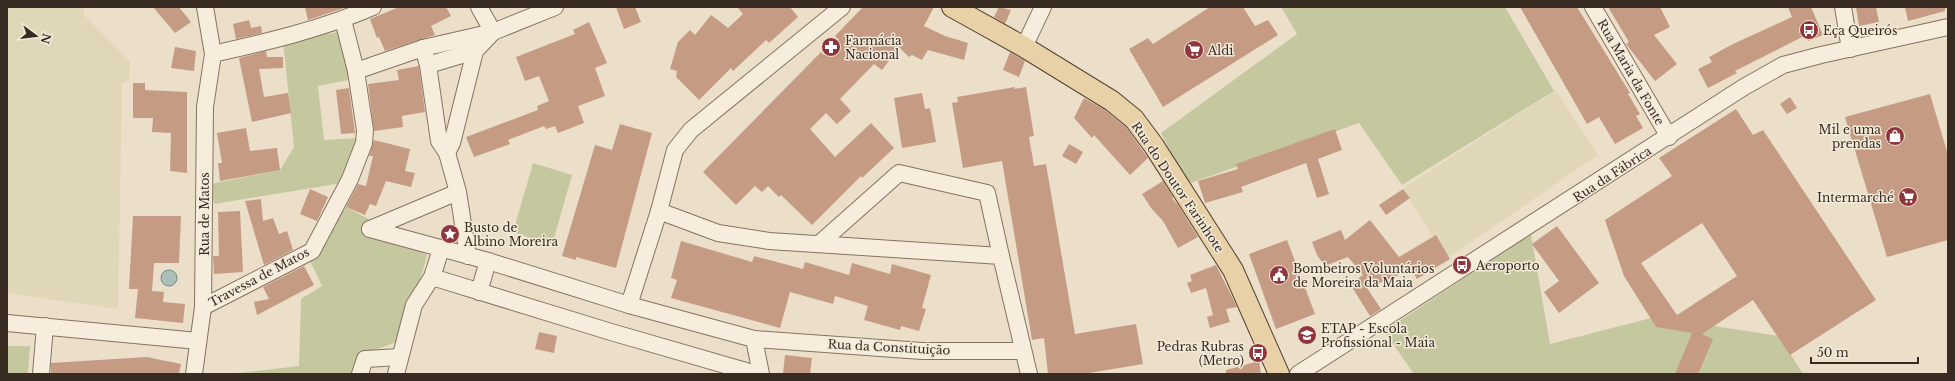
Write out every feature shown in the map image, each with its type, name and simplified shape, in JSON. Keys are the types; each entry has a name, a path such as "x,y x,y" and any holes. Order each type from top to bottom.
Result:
{"main road":[{"name":"Rua do Doutor Farinhote","path":"952,7 1024,47 1112,101 1134,119 1154,146 1233,270 1279,374"}],"street":[{"name":"Rua de Matos","path":"194,374 203,307 205,107 213,54 205,7"},
{"path":"213,54 258,44 343,20 373,7"},
{"path":"479,7 493,32"},
{"path":"356,71 423,48 493,32 556,7"},
{"path":"629,305 659,211 674,150 691,130 842,7"},
{"path":"1024,47 1044,7"},
{"name":"Rua Maria da Fonte","path":"1593,7 1669,137"},
{"path":"1843,7 1850,49"},
{"name":"Travessa de Matos","path":"203,307 312,251 350,179 364,143 365,130 356,71 343,20"},
{"name":"Rua da Fábrica","path":"1298,374 1669,137 1744,87 1783,65 1948,27"},
{"path":"447,153 452,143 475,51 493,32"},
{"path":"423,48 428,65 439,141 447,153 458,192 468,256"},
{"path":"428,65 475,51"},
{"path":"819,244 899,173 986,193 1029,374"},
{"name":"Rua da Constituição","path":"458,192 370,229 488,261 629,305 754,339 922,351 1023,351"},
{"path":"659,211 718,234 769,241 1001,256"},
{"path":"396,374 414,305 432,278 441,249"},
{"path":"478,292 488,261"},
{"path":"432,278 756,374"},
{"path":"7,323 198,341"},
{"path":"41,374 45,326"},
{"path":"754,339 761,374"},
{"path":"360,374 365,359 400,357"}],"shaded area":[{"path":"7,7 83,7 84,15 130,62 129,81 122,83 118,309 7,293"},
{"path":"1556,90 1598,155 1446,259 1403,188"}],"green space":[{"path":"1281,7 1505,7 1554,91 1402,185 1359,123 1188,184 1161,133 1297,34"},
{"path":"345,31 354,79 318,86 324,140 358,138 342,183 214,204 211,184 280,170 294,147 283,41"},
{"path":"533,163 572,175 552,245 513,232"},
{"path":"346,207 382,226 427,255 404,339 357,357 351,374 231,374 299,366 301,299 322,286 309,259"},
{"path":"1531,234 1550,344 1655,317 1779,336 1803,374 1414,374 1384,331"},
{"path":"7,346 30,346 28,374 7,374"}],"water":[{"path":"169,270 175,272 177,278 175,284 169,286 163,284 161,278 163,272"}],"building":[{"path":"153,7 179,7 191,22 175,33"},
{"path":"305,7 347,7 308,20"},
{"path":"399,7 446,7 451,16 431,26 435,35 385,51 379,37 377,38 370,19"},
{"path":"616,7 635,7 641,22 624,29"},
{"path":"737,7 790,7 798,17 769,43 766,40 733,71 731,68 699,100 676,77 677,71 670,69 678,42 690,30 695,35 711,15 728,28 743,14"},
{"path":"863,7 934,7 924,26 945,36 968,43 964,60 928,50 922,60 912,55 909,57 899,47 882,70 874,64 840,99 851,111 837,124 826,113 810,129 835,157 871,123 894,148 862,178 861,176 812,225 781,195 779,197 768,186 762,192 755,186 736,205 703,172 821,52 824,55 839,40 835,36"},
{"path":"999,7 1011,10 1005,24 994,17"},
{"path":"1210,7 1243,7 1255,26 1268,20 1278,35 1163,107 1129,49 1148,38 1153,44"},
{"path":"1520,7 1577,7 1630,93 1628,94 1640,114 1636,116 1643,128 1615,144 1599,117 1587,124"},
{"path":"1608,7 1660,7 1670,27 1654,35 1677,64 1655,81 1626,44 1629,42"},
{"path":"1788,7 1811,7 1823,35 1808,41 1806,35 1735,71 1737,73 1708,88 1698,69 1712,62 1709,57 1733,44 1792,17"},
{"path":"1856,7 1876,7 1879,22 1859,26"},
{"path":"1905,7 1945,7 1945,11 1908,21"},
{"path":"249,20 251,28 261,26 262,33 236,39 233,24"},
{"path":"589,22 607,63 595,68 605,96 578,106 584,123 558,133 555,126 546,129 544,126 508,140 510,144 474,157 466,137 538,110 537,106 549,101 539,76 525,81 516,57 575,34 573,30"},
{"path":"175,47 196,51 194,71 171,68"},
{"path":"266,51 267,57 283,57 283,68 259,69 264,97 288,93 291,113 252,122 239,58"},
{"path":"1010,52 1025,61 1019,77 1003,70"},
{"path":"419,66 425,112 402,116 403,127 374,131 368,84 399,80 397,70"},
{"path":"133,83 145,83 145,90 187,92 187,173 170,171 171,133 152,132 153,118 133,118"},
{"path":"1015,87 1014,89 1026,87 1034,136 1029,137 1034,166 1046,164 1075,334 1136,324 1143,364 1083,374 1048,374 1044,338 1032,340 1002,161 963,168 952,103 958,102 957,97"},
{"path":"349,88 355,133 341,134 336,90"},
{"path":"922,93 925,109 930,108 936,142 902,148 894,98"},
{"name":"Intermarché","path":"1930,94 1948,155 1948,240 1887,257 1845,117"},
{"path":"1790,97 1797,108 1787,114 1780,104"},
{"path":"1084,98 1105,110 1126,127 1148,158 1130,175 1094,135 1092,138 1074,118"},
{"path":"1736,109 1753,135 1763,130 1876,300 1790,355 1753,300 1702,334 1713,339 1698,374 1675,374 1692,333 1656,327 1624,276 1605,220 1672,176 1659,158","holes":["1702,223 1737,276 1677,315 1641,263"]},
{"path":"620,124 652,133 616,268 576,257 576,260 562,256 595,145 612,150"},
{"path":"246,128 250,151 277,148 280,170 220,181 218,163 222,163 217,133"},
{"path":"1335,129 1342,150 1318,159 1329,194 1317,198 1306,163 1241,187 1243,192 1205,203 1198,181 1238,169 1236,164"},
{"path":"374,140 410,149 405,171 415,173 411,187 386,181 376,206 370,204 365,215 346,207 358,184 366,186 373,156 369,156"},
{"path":"1069,144 1083,152 1076,164 1062,156"},
{"path":"1163,181 1173,197 1172,198 1198,237 1178,248 1163,221 1151,208 1142,194"},
{"path":"310,189 328,197 317,221 300,214"},
{"path":"1403,189 1410,198 1386,215 1379,205"},
{"path":"261,199 263,221 273,218 279,234 287,231 293,250 264,265 245,201"},
{"path":"240,211 243,272 214,274 213,256 219,256 218,212"},
{"path":"133,216 181,216 179,263 154,263 152,291 164,292 163,302 185,304 183,323 135,318 138,289 129,289"},
{"path":"1370,220 1399,257 1436,235 1450,259 1417,279 1409,265 1397,276 1367,288 1381,309 1370,316 1350,284 1363,275 1348,257 1325,266 1317,255 1312,242 1341,230 1345,240"},
{"path":"1557,226 1599,283 1559,313 1544,292 1559,281 1532,244"},
{"path":"1287,240 1315,314 1276,329 1249,254"},
{"path":"681,241 752,262 754,256 803,269 805,262 849,275 852,263 890,274 892,264 931,275 922,308 926,309 919,331 901,326 900,330 864,320 868,306 835,296 833,304 790,292 780,328 671,298 677,280 671,278"},
{"path":"1216,265 1237,307 1226,309 1230,322 1210,328 1207,317 1213,315 1206,288 1191,293 1187,283 1192,281 1190,275"},
{"path":"304,266 314,285 257,315 254,302 269,299 263,287"},
{"path":"539,332 557,336 554,353 535,349"},
{"path":"785,355 812,358 810,374 783,374"},
{"path":"147,357 181,364 179,374 51,374 51,363"},
{"path":"1259,361 1261,374 1226,374 1226,370"}],"place":[{"name":"Eça Queirós","path":"1809,30"},
{"name":"Farmácia Nacional","path":"831,47"},
{"name":"Aldi","path":"1194,50"},
{"name":"Mil e uma prendas","path":"1895,136"},
{"name":"Intermarché","path":"1908,197"},
{"name":"Busto de Albino Moreira","path":"450,234"},
{"name":"Aeroporto","path":"1462,265"},
{"name":"Bombeiros Voluntários de Moreira da Maia","path":"1279,275"},
{"name":"ETAP - Escola Profissional - Maia","path":"1307,335"},
{"name":"Pedras Rubras (Metro)","path":"1258,353"}]}
